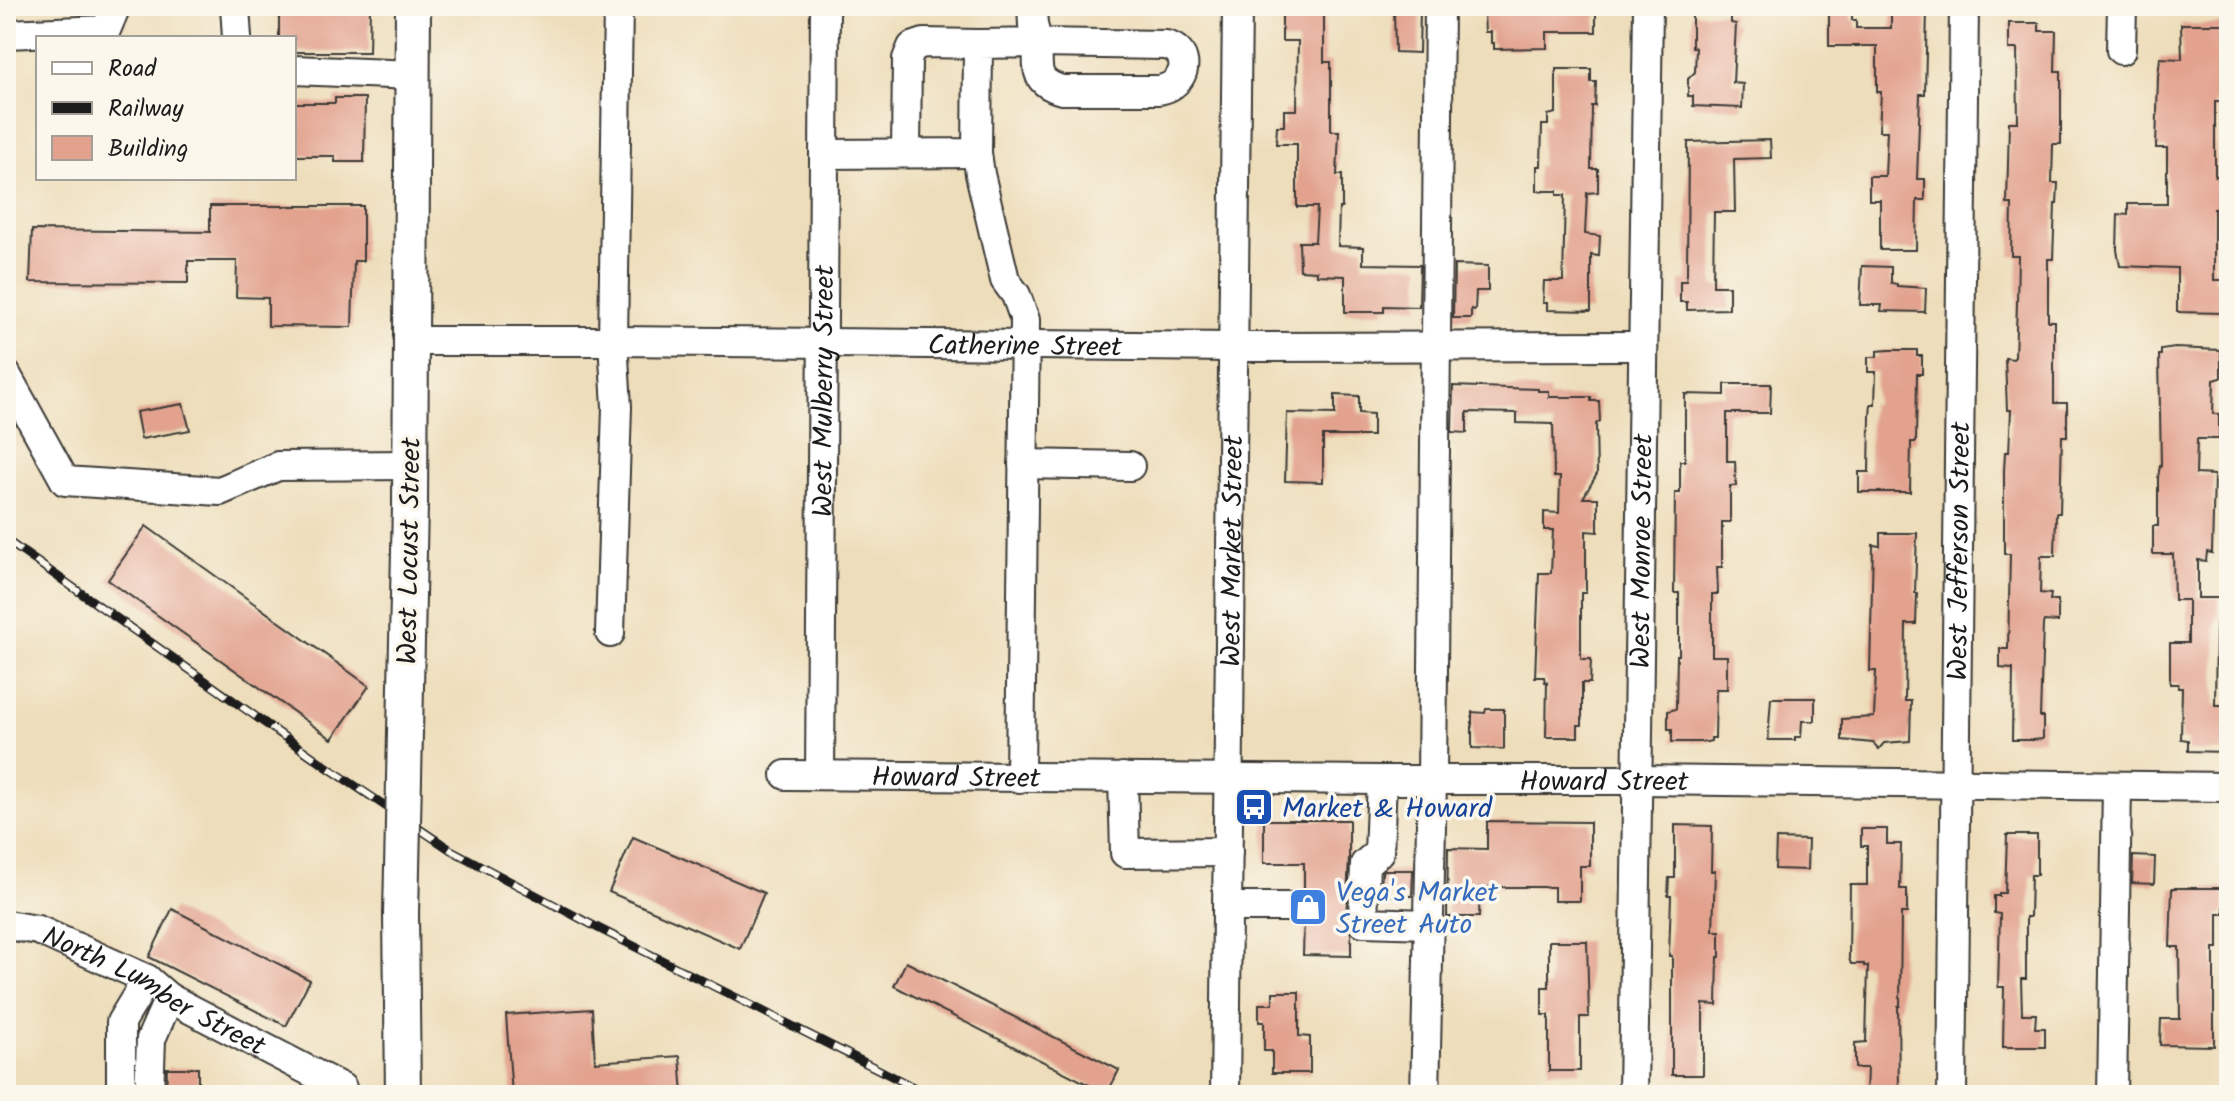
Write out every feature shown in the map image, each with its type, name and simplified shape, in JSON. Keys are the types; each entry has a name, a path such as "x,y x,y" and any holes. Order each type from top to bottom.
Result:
{"main road":[{"name":"West Locust Street","path":"403,1095 401,914 410,505 413,6"}],"street":[{"path":"6,34 106,30 116,6"},
{"path":"235,6 237,36"},
{"path":"610,633 617,407 613,341 618,6"},
{"name":"West Mulberry Street","path":"820,775 825,6"},
{"path":"906,153 907,59 912,47 924,43 1038,43 1166,45 1177,47 1182,55 1182,74 1172,85 1159,90 1062,90 1047,86 1038,74 1038,43 1032,6"},
{"name":"West Market Street","path":"1225,1095 1237,6"},
{"path":"1425,1095 1432,780 1439,6"},
{"name":"West Monroe Street","path":"1633,1095 1648,6"},
{"name":"West Jefferson Street","path":"1952,1095 1964,6"},
{"path":"2121,50 2122,6"},
{"path":"978,44 977,153 980,174 1005,280 1016,295 1025,320 1020,778"},
{"path":"296,70 413,75"},
{"path":"824,154 977,153"},
{"name":"Catherine Street","path":"411,341 1235,347 1641,346"},
{"path":"6,374 65,481 220,491 278,466 409,465"},
{"path":"1023,464 1130,466"},
{"name":"Howard Street","path":"786,775 2229,787"},
{"path":"1123,777 1125,853 1228,852"},
{"path":"1382,780 1379,852 1365,864 1363,922 1429,924"},
{"path":"2112,1095 2117,786"},
{"path":"1228,907 1296,907"},
{"name":"North Lumber Street","path":"6,925 38,930 147,979 169,998 330,1088"},
{"path":"121,1095 121,1022 147,979"},
{"path":"149,1095 151,1039 169,998"}],"building":[{"path":"279,6 370,6 369,52 296,52 296,36 279,36"},
{"path":"1487,6 1596,10 1596,32 1547,32 1547,48 1494,49 1491,32 1485,32 1484,12 1487,12"},
{"path":"1829,7 1852,7 1852,20 1856,20 1856,28 1891,28 1891,10 1927,10 1925,94 1920,94 1917,179 1925,179 1925,200 1917,200 1916,250 1880,250 1880,200 1869,200 1869,176 1885,176 1887,131 1879,131 1881,92 1877,92 1877,46 1829,46"},
{"path":"1394,9 1420,10 1419,53 1395,52"},
{"path":"1692,13 1731,13 1731,23 1736,24 1733,83 1743,84 1742,108 1693,106 1693,96 1688,96 1688,79 1695,72"},
{"path":"1282,15 1324,15 1324,62 1331,62 1331,131 1339,131 1337,175 1342,175 1338,246 1363,247 1363,264 1420,265 1419,307 1384,306 1384,312 1345,312 1345,276 1317,275 1317,271 1300,270 1299,242 1315,242 1317,207 1297,207 1297,144 1276,144 1277,126 1284,126 1284,110 1297,110 1298,41 1282,41"},
{"path":"2009,23 2039,23 2039,31 2056,31 2055,71 2061,71 2061,144 2053,144 2052,183 2058,183 2053,259 2048,259 2048,321 2054,321 2054,403 2067,403 2067,436 2062,436 2060,513 2056,513 2055,556 2041,556 2040,593 2051,594 2050,600 2058,600 2058,622 2044,621 2043,624 2040,717 2043,717 2043,739 2033,740 2012,740 2013,669 2000,668 2000,649 2008,649 2010,554 2004,554 2004,471 2005,452 2009,452 2011,410 2007,410 2005,358 2015,357 2018,256 2011,256 2012,204 2007,204 2009,122 2018,122 2017,49 2009,49"},
{"path":"2181,24 2229,24 2224,101 2215,101 2215,176 2222,179 2222,190 2227,189 2227,208 2214,209 2214,280 2225,280 2224,313 2177,312 2177,268 2120,266 2117,250 2118,214 2128,215 2128,204 2167,204 2167,148 2156,148 2158,76 2160,58 2182,59"},
{"path":"1556,69 1591,69 1591,82 1596,82 1595,106 1592,106 1591,169 1598,169 1598,192 1587,193 1585,234 1600,236 1599,256 1591,255 1591,311 1547,310 1547,303 1543,303 1544,281 1563,281 1565,195 1557,195 1557,191 1537,191 1542,125 1548,125 1548,115 1556,113"},
{"path":"335,98 365,98 364,162 335,162 335,156 296,156 296,103 335,103"},
{"path":"1770,140 1771,158 1734,159 1735,212 1714,212 1713,286 1729,286 1729,309 1687,310 1687,302 1680,302 1680,281 1686,281 1687,274 1688,142"},
{"path":"210,206 363,206 363,261 354,261 352,327 268,326 268,298 236,297 237,261 188,261 188,283 30,282 32,230 210,232"},
{"path":"1454,265 1488,266 1488,291 1476,291 1475,310 1471,309 1471,318 1453,318"},
{"path":"1862,266 1891,267 1891,283 1926,288 1925,312 1881,311 1882,305 1860,305"},
{"path":"1917,350 1917,356 1922,356 1922,374 1917,374 1916,442 1911,442 1910,492 1859,492 1859,472 1869,472 1871,404 1875,404 1876,372 1868,372 1868,357 1877,357 1877,351"},
{"path":"2161,350 2221,350 2221,378 2214,380 2213,414 2219,414 2219,439 2197,439 2196,474 2214,475 2212,553 2207,552 2206,561 2198,560 2198,598 2219,598 2215,705 2226,705 2225,752 2188,751 2188,740 2181,739 2182,688 2178,688 2178,684 2170,684 2170,643 2188,643 2188,600 2174,600 2173,554 2153,554 2153,526 2158,526 2161,465 2159,355"},
{"path":"1725,384 1771,384 1770,413 1727,413 1727,461 1735,461 1736,486 1730,486 1730,522 1722,522 1722,567 1717,567 1718,594 1712,594 1712,656 1727,656 1727,689 1716,689 1715,738 1707,742 1672,742 1668,711 1676,709 1679,655 1679,593 1674,593 1675,493 1680,493 1680,461 1685,461 1685,394 1725,395"},
{"path":"1453,386 1538,389 1549,391 1549,397 1591,397 1591,401 1599,401 1597,474 1583,498 1598,498 1598,532 1586,531 1586,593 1581,593 1581,659 1591,659 1590,683 1582,683 1582,725 1578,725 1578,737 1546,737 1547,682 1544,677 1535,677 1539,573 1551,573 1553,530 1544,530 1544,512 1559,513 1560,477 1554,477 1553,424 1517,423 1517,413 1467,412 1467,433 1452,432"},
{"path":"1335,395 1359,396 1359,413 1373,414 1373,436 1323,436 1323,482 1285,481 1287,413 1335,414"},
{"path":"183,404 190,430 141,439 136,412"},
{"path":"146,526 369,686 332,739 108,580"},
{"path":"1880,533 1917,533 1917,593 1916,624 1906,624 1905,701 1911,701 1910,741 1884,743 1879,749 1873,743 1842,740 1842,719 1874,717 1876,671 1870,671 1873,545 1880,546"},
{"path":"1771,698 1815,698 1815,721 1802,721 1801,737 1795,737 1795,740 1768,740"},
{"path":"1486,709 1504,709 1504,749 1472,748 1472,712 1485,713"},
{"path":"1264,820 1349,820 1346,921 1351,933 1351,956 1303,955 1304,922 1313,908 1311,899 1304,892 1304,863 1264,863"},
{"path":"1487,821 1590,822 1590,866 1580,866 1580,901 1554,901 1554,887 1480,887 1479,917 1447,917 1448,848 1487,849"},
{"path":"1675,825 1712,826 1711,871 1715,871 1713,931 1720,931 1720,957 1717,1005 1703,1004 1703,1075 1672,1075 1671,896 1668,896 1669,878 1675,878"},
{"path":"1861,829 1887,829 1887,844 1901,844 1900,889 1907,889 1907,913 1901,913 1899,1095 1866,1095 1867,1068 1855,1068 1855,1043 1866,1042 1868,966 1851,964 1849,958 1850,885 1867,885 1867,846 1861,846"},
{"path":"2007,835 2037,835 2037,875 2031,875 2030,917 2026,917 2026,979 2021,979 2022,1014 2036,1014 2035,1028 2045,1028 2045,1047 2003,1047 2004,987 1998,987 2000,914 1994,913 1994,896 2005,893"},
{"path":"633,837 764,893 740,949 609,892"},
{"path":"1776,839 1808,840 1807,870 1775,869"},
{"path":"2133,856 2155,857 2154,884 2132,883"},
{"path":"1384,870 1413,870 1412,896 1381,896"},
{"path":"2172,888 2224,888 2224,914 2218,914 2218,948 2214,948 2214,1046 2160,1045 2161,1019 2180,1019 2179,947 2170,947"},
{"path":"172,909 310,980 286,1026 149,957"},
{"path":"1549,941 1587,941 1589,1017 1580,1017 1580,1071 1549,1071 1549,1015 1542,1015 1542,987 1549,987"},
{"path":"906,962 1119,1070 1107,1094 894,986"},
{"path":"1273,992 1299,992 1299,1036 1310,1037 1310,1073 1272,1073 1272,1051 1264,1051 1264,1022 1259,1022 1259,1004 1273,1004"},
{"path":"592,1009 595,1062 680,1056 683,1095 512,1095 506,1015"},
{"path":"167,1068 198,1068 198,1095 166,1095"}],"railway":[{"path":"6,540 330,769 451,850 929,1095"}],"place":[{"name":"Market & Howard","path":"1254,807"},
{"name":"Vega's Market Street Auto","path":"1308,907"}]}
